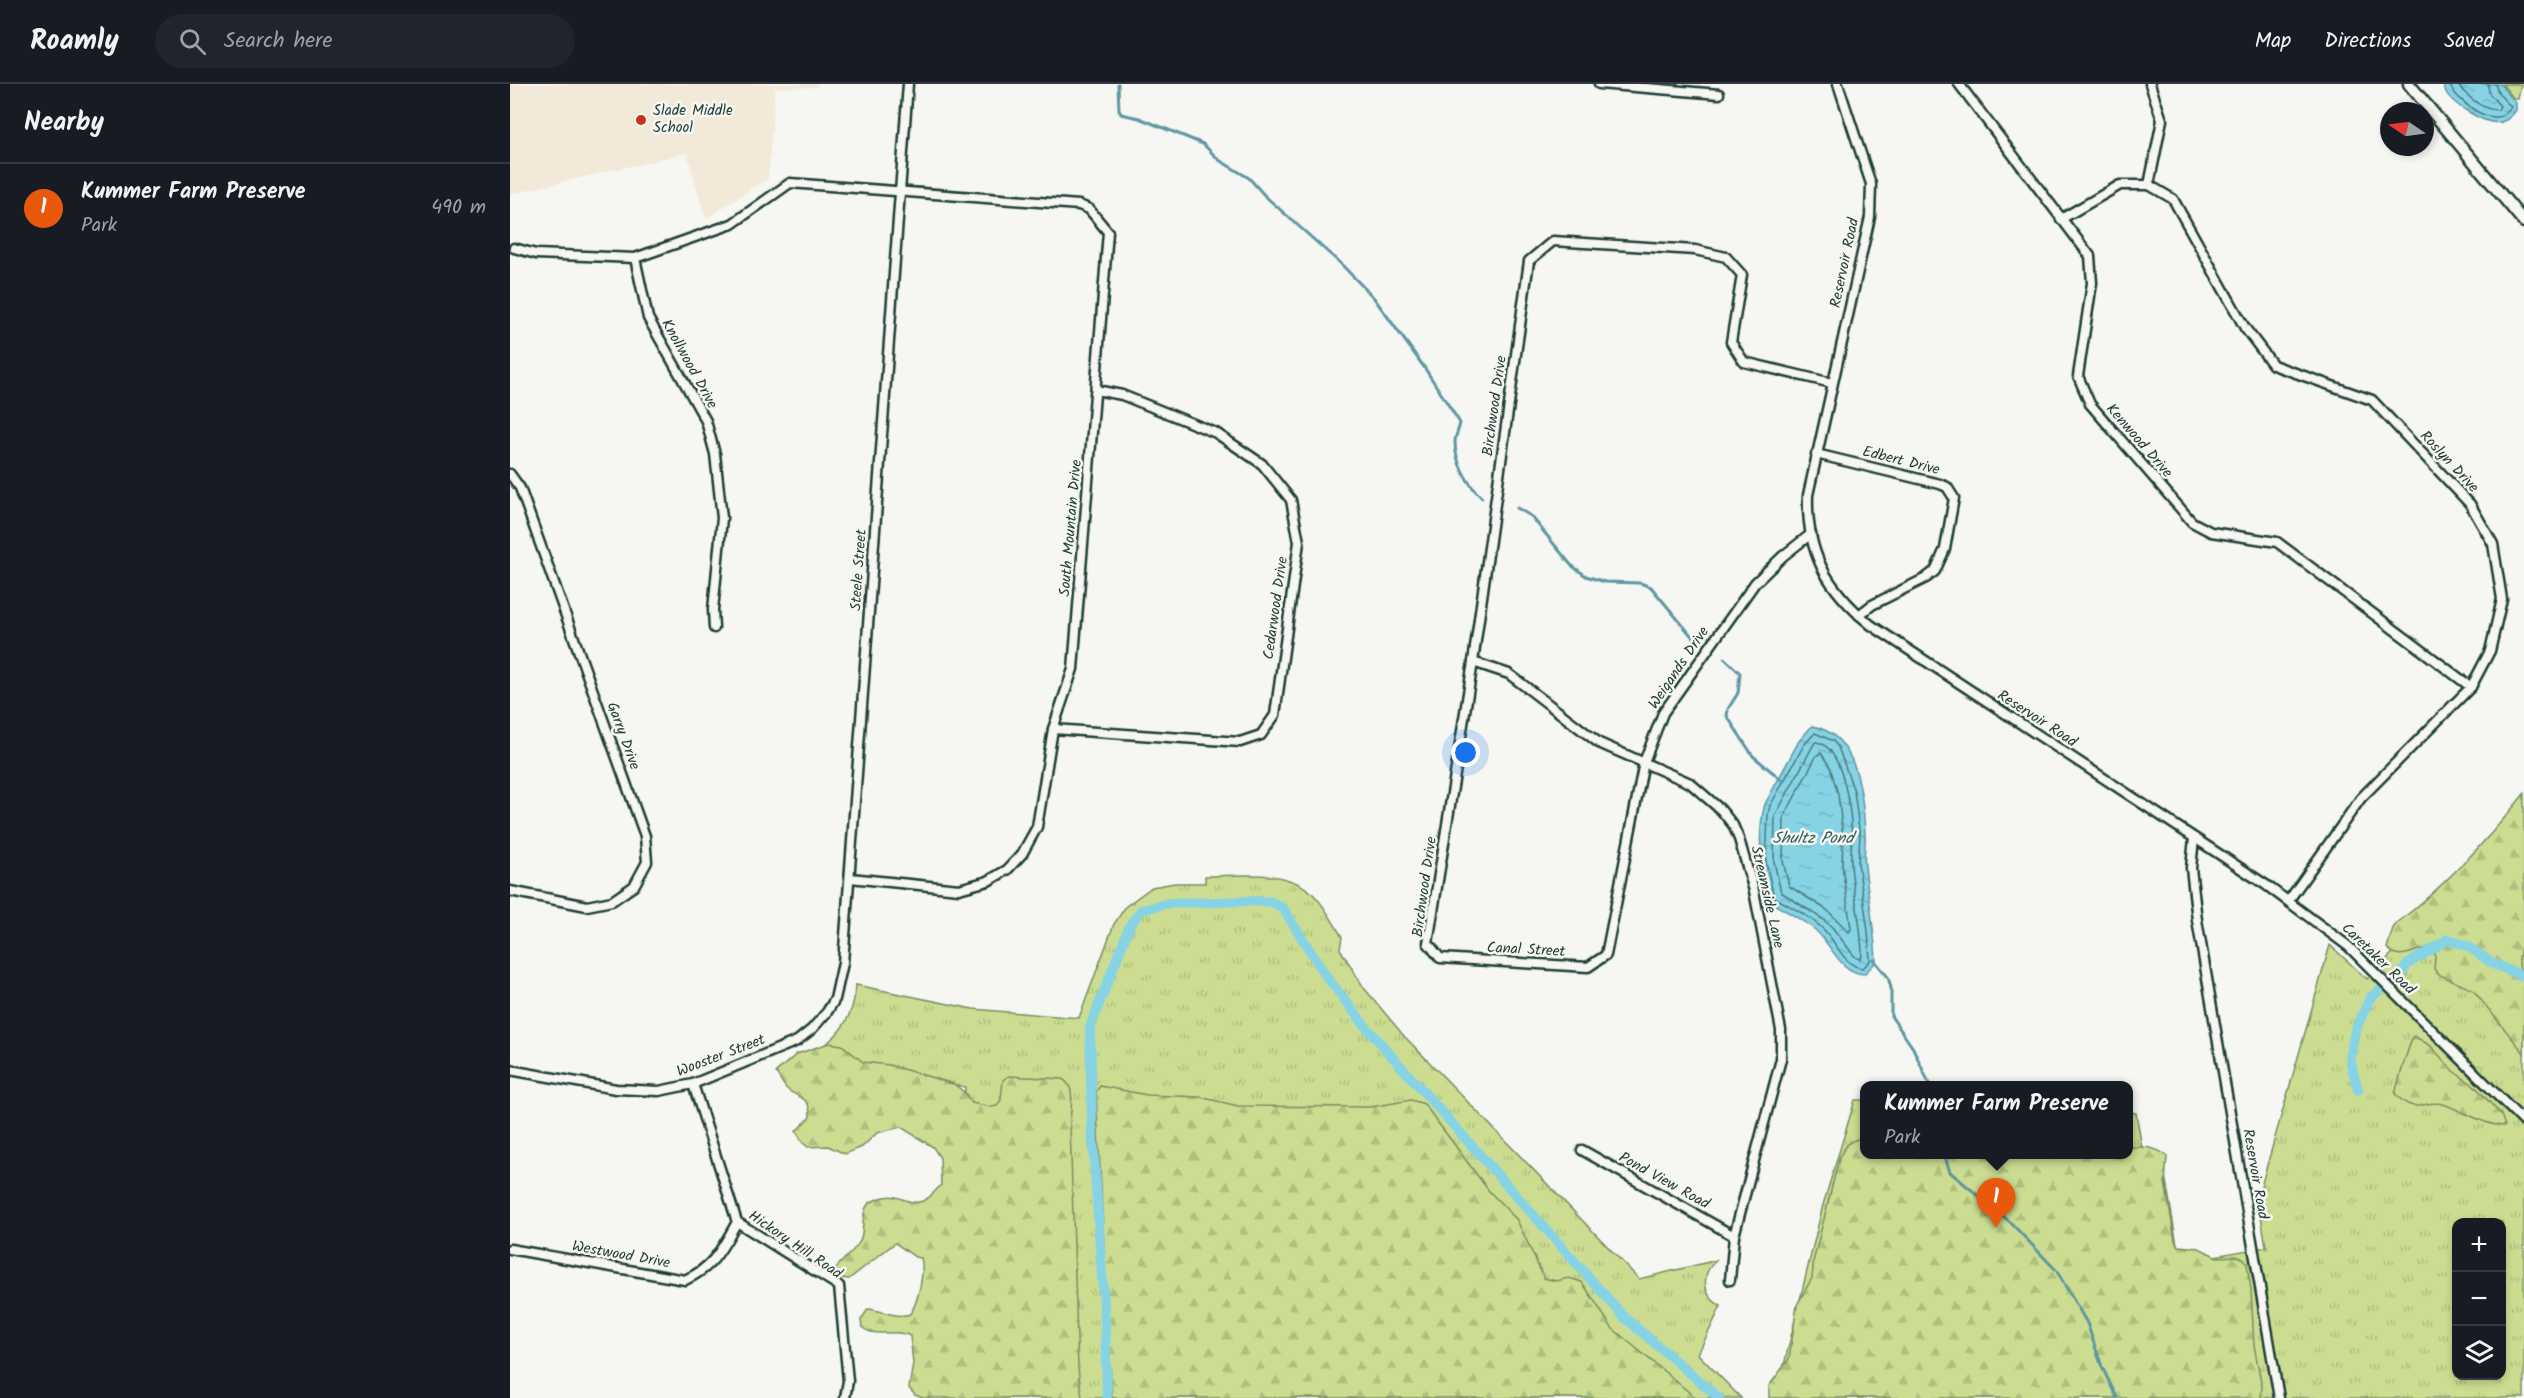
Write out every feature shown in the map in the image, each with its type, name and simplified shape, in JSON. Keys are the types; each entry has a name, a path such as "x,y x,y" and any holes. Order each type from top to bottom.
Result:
{"street":[{"name":"Steele Street","path":"797,1041 827,1012 838,989 843,963 908,84"},
{"path":"1599,84 1719,94"},
{"name":"Reservoir Road","path":"1838,84 1871,184 1870,217 1816,454 1809,495 1811,534 1820,564 1832,588 1858,615 1957,683 2194,838 2191,860 2197,920 2279,1398"},
{"name":"Kenwood Drive","path":"1959,84 2090,256 2092,283 2078,376 2090,404 2192,522 2211,532 2277,542 2471,687"},
{"path":"2061,219 2120,185 2149,185 2162,120 2150,84"},
{"path":"2409,84 2524,222"},
{"name":"South Mountain Drive","path":"635,258 732,224 790,183 1079,204 1094,214 1108,232 1073,669 1053,729 1037,827 1022,854 1007,870 988,881 959,889 850,878"},
{"name":"Roslyn Drive","path":"2149,185 2173,200 2244,328 2273,365 2372,400 2470,504 2493,544 2502,599 2490,651 2471,687 2361,798 2289,900"},
{"name":"Birchwood Drive","path":"1440,958 1428,943 1473,662 1529,261 1553,241 1695,250 1726,257 1742,275 1731,342 1744,362 1832,383"},
{"path":"514,248 536,254 635,258"},
{"name":"Knollwood Drive","path":"635,258 648,318 706,421 715,454 722,518 713,610 714,628"},
{"name":"Cedarwood Drive","path":"1053,729 1239,742 1261,735 1275,715 1299,542 1291,500 1262,464 1216,433 1122,395 1096,390"},
{"name":"Edbert Drive","path":"1816,454 1940,484 1947,488 1954,498 1945,549 1935,570 1926,578 1872,605 1858,615"},
{"name":"Garry Drive","path":"510,474 520,488 645,836 647,862 634,886 612,901 587,906 510,891"},
{"name":"Weigands Drive","path":"1606,955 1644,762 1671,699 1763,574 1811,534"},
{"name":"Streamside Lane","path":"1473,662 1509,674 1599,743 1690,783 1721,810 1733,825 1754,891 1781,1030 1781,1059 1734,1236 1730,1280"},
{"name":"Caretaker Road","path":"2194,838 2289,900 2348,946 2524,1122"},
{"name":"Canal Street","path":"1440,958 1588,968 1606,955"},
{"name":"Wooster Street","path":"510,1070 616,1089 658,1091 693,1084 797,1041"},
{"name":"Hickory Hill Road","path":"693,1084 737,1222 839,1286 848,1381 845,1398"},
{"name":"Pond View Road","path":"1582,1150 1734,1236"},
{"name":"Westwood Drive","path":"510,1249 685,1280 702,1272 717,1256 737,1222"}],"shaded area":[{"name":"Slade Middle School","path":"510,84 818,84 818,87 775,88 768,179 706,219 687,153 510,194"}],"green space":[{"path":"2502,84 2521,84 2518,99 2514,99"},
{"path":"2524,794 2524,942 2520,950 2524,979 2524,1053 2473,990 2438,974 2434,969 2433,949 2421,949 2399,955 2387,948 2393,928 2397,923 2465,862"},
{"path":"1262,875 1276,877 1290,880 1313,894 1342,937 1340,949 1364,988 1404,1036 1639,1279 1717,1260 1708,1271 1705,1284 1710,1296 1721,1306 1698,1354 1741,1398 944,1398 965,1087 809,1053 829,1042 843,1026 852,1007 856,985 973,1009 1079,1018 1114,924 1126,906 1152,887 1175,883 1205,883 1205,876"},
{"path":"2457,888 2524,936 2524,1398 1776,1398 1823,1205 1855,1100 1860,1100 1860,1159 2133,1159 2133,1113 2136,1113 2147,1177 2165,1175 2180,1262 2266,1247 2258,1197 2330,945 2367,979"},
{"path":"2524,942 2524,979 2519,960"},
{"path":"2414,1036 2431,1046 2453,1071 2475,1086 2501,1115 2505,1126 2482,1121 2443,1104 2409,1105 2395,1094"},
{"path":"829,1043 842,1045 863,1062 889,1065 954,1084 972,1103 991,1107 997,1106 1001,1100 1003,1080 1009,1076 1062,1079 1067,1082 1072,1099 1070,1125 1078,1368 1082,1398 923,1398 915,1395 909,1388 913,1363 910,1336 867,1331 862,1327 861,1320 868,1309 895,1315 910,1314 920,1287 921,1258 915,1257 895,1243 849,1279 840,1278 835,1273 836,1269 860,1241 865,1209 868,1205 888,1196 912,1202 925,1200 941,1185 940,1158 933,1147 901,1127 877,1133 862,1147 845,1154 828,1146 808,1147 803,1143 796,1131 810,1117 810,1110 806,1101 787,1089 776,1072 797,1054"},
{"path":"1100,1086 1147,1095 1200,1097 1238,1106 1371,1107 1411,1100 1424,1104 1489,1191 1517,1220 1544,1278 1556,1281 1569,1278 1582,1282 1612,1328 1696,1398 1112,1398 1096,1092"},
{"path":"1860,1139 1860,1159 2133,1159 2133,1147 2158,1150 2167,1156 2165,1182 2175,1241 2179,1246 2199,1248 2217,1257 2237,1256 2243,1258 2247,1264 2254,1345 2262,1387 2261,1398 1769,1398 1769,1386 1789,1359 1797,1305 1812,1278 1814,1258 1839,1159 1848,1144"}],"water":[{"path":"2443,84 2500,84 2516,103 2516,110 2501,122 2484,120 2454,102 2447,94"},
{"name":"Shultz Pond","path":"1812,726 1827,731 1839,741 1855,768 1859,785 1864,818 1864,862 1876,962 1864,974 1855,972 1842,963 1813,928 1768,901 1760,840 1765,804 1799,741"}],"waterway":[{"path":"1118,84 1121,114 1139,118 1203,144 1219,160 1249,178 1265,196 1340,263 1374,298 1424,367 1460,423 1455,439 1457,458 1467,480 1482,498"},
{"path":"1517,508 1531,516 1571,565 1586,576 1605,582 1640,583 1651,587 1695,640"},
{"path":"1724,658 1740,673 1738,693 1728,709 1727,716 1753,756 1782,780"},
{"path":"1107,1398 1105,1321 1092,1126 1090,1027 1130,925 1141,910 1169,903 1259,901 1271,902 1283,908 1326,976 1366,1027 1625,1318 1719,1398"},
{"path":"2358,1090 2350,1059 2355,1031 2370,998 2402,973 2408,964 2448,939 2469,947 2493,964 2524,976"},
{"path":"1874,960 1888,977 1891,988 1891,1016 1913,1048 1928,1081"},
{"path":"1946,1159 1950,1172 2010,1222 2056,1270 2087,1323 2102,1367 2117,1398"}],"place":[{"name":"Slade Middle School","path":"641,120"},
{"name":"Kummer Farm Preserve","path":"1996,1228"}]}
